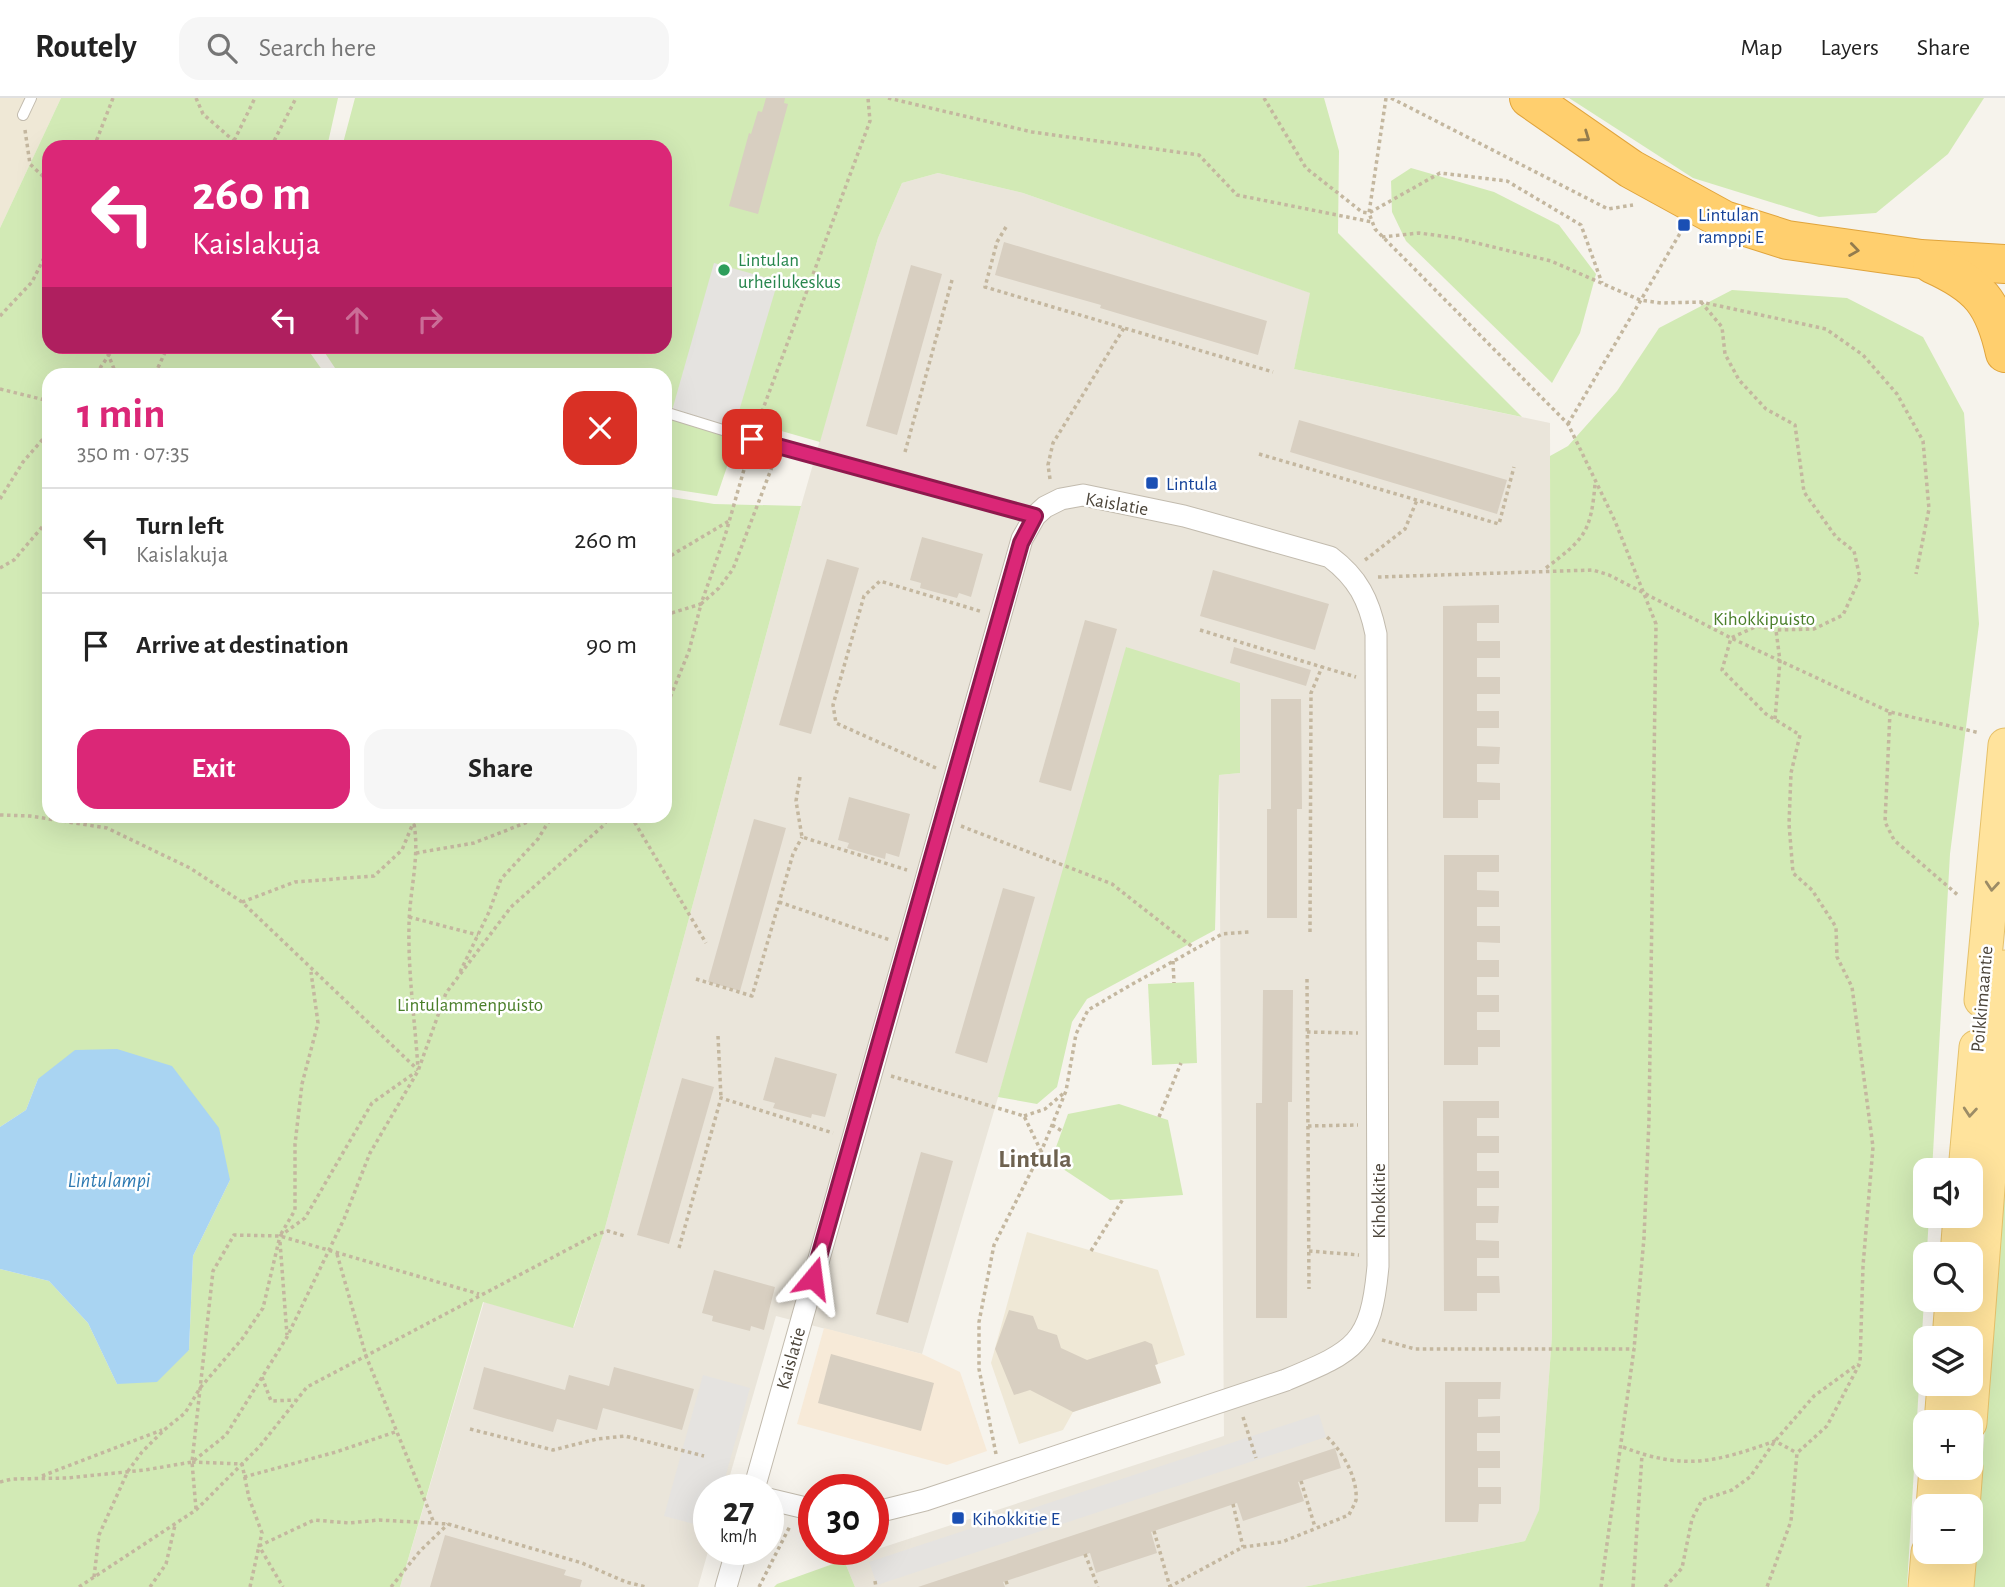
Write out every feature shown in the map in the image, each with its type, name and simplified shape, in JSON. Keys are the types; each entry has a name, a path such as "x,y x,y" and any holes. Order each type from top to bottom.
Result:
{"highway":[{"path":"1529,98 1631,169 1724,220 1787,240 1921,259 2005,264"},
{"path":"1921,259 1957,275 1975,288 1993,309 2005,353"}],"main road":[{"name":"Poikkimaantie","path":"1966,1158 1993,739"},
{"name":"Poikkimaantie","path":"1971,1410 2005,967"},
{"path":"1925,1587 1927,1564"},
{"path":"1957,1587 1959,1564"}],"street":[{"name":"Kaislatie","path":"758,1474 1021,543 1035,516 1061,499 1083,495 1184,516 1330,558"},
{"name":"Kihokkitie","path":"889,1509 925,1500 1286,1380 1340,1357 1363,1330 1374,1305 1378,1266 1377,647 1370,605 1361,588 1346,570 1330,558"},
{"path":"726,1587 732,1565"}],"lane":[{"path":"23,115 31,98"},
{"path":"672,414 752,439 1035,516"}],"path":[{"path":"97,140 113,98"},
{"path":"196,98 203,114 233,140"},
{"path":"234,140 255,98"},
{"path":"275,140 296,98"},
{"path":"672,693 689,651 752,439 870,121 868,98"},
{"path":"888,98 1032,132 1199,155 1237,195 1372,222"},
{"path":"1264,98 1306,168 1362,212 1369,213 1440,173 1507,181 1581,225 1602,283"},
{"path":"1386,98 1369,213 1372,222 1382,237 1568,424 1656,624 1649,1120 1644,1238 1622,1447 1601,1587"},
{"path":"1391,98 1608,209 1634,205"},
{"path":"23,115 30,164 42,175"},
{"path":"1568,424 1684,225"},
{"path":"1006,227 997,242 985,287 1273,372"},
{"path":"1382,237 1419,233 1456,238 1551,261 1616,292 1640,300 1661,303 1701,302 1826,329 1863,355 1897,394 1923,441 1929,509 1916,574"},
{"path":"0,316 32,282 42,262"},
{"path":"905,452 952,281"},
{"path":"1701,302 1722,327 1724,354 1739,380 1766,409 1795,425 1804,492 1836,537 1854,551 1860,578 1843,615 1814,629 1775,630 1757,625 1731,638 1722,670 1766,715 1800,735 1791,773 1789,824 1793,873 1812,890 1836,928 1837,957 1852,987 1873,1147 1863,1265 1860,1363 1828,1426 1797,1453 1791,1521 1767,1587"},
{"path":"1050,479 1048,464 1052,443 1124,328"},
{"path":"108,354 113,368"},
{"path":"101,368 111,354"},
{"path":"0,389 42,399"},
{"path":"0,499 23,462 42,440"},
{"path":"672,613 701,604 719,588 733,569 780,446"},
{"path":"1259,454 1499,524 1514,467"},
{"path":"1544,570 1578,544 1592,517 1595,481"},
{"path":"1365,560 1405,529 1417,500"},
{"path":"672,555 729,521"},
{"path":"0,568 13,560 42,527"},
{"path":"1361,588 1378,577 1592,570 1644,592 1731,638 1890,712 1993,739"},
{"path":"941,770 836,723 833,705 836,692 864,596 880,581 985,612"},
{"path":"1200,630 1360,678"},
{"path":"1775,630 1780,661 1775,719"},
{"path":"1310,932 1311,693 1322,667"},
{"path":"1890,712 1885,822 1894,840 1959,895"},
{"path":"696,979 752,996 793,854 802,837 796,801 800,777"},
{"path":"0,816 42,819"},
{"path":"72,823 107,828 190,868 242,902 418,1071"},
{"path":"416,853 474,843 525,823"},
{"path":"456,980 501,880 538,839 548,823"},
{"path":"192,1462 226,1435 287,1337 329,1252 370,1153 418,1071 446,993 511,906 605,823"},
{"path":"635,823 706,943"},
{"path":"242,902 295,882 374,877 402,850 414,824"},
{"path":"414,824 418,845 409,916 408,968 414,1000 418,1071"},
{"path":"959,825 1112,884 1195,949"},
{"path":"802,837 912,871"},
{"path":"779,902 892,941"},
{"path":"409,916 478,935"},
{"path":"997,1460 979,1369 979,1322 994,1245 1041,1152 1066,1091 1076,1034 1088,1010 1222,934 1250,932"},
{"path":"1173,961 1174,983"},
{"path":"94,1577 99,1535 128,1471 164,1430 186,1413 200,1388 242,1339 263,1308 280,1236 295,1210 295,1144 302,1084 318,1023 311,970"},
{"path":"1307,979 1309,1289"},
{"path":"1307,1032 1361,1033"},
{"path":"679,1248 721,1098 718,1036"},
{"path":"1159,1117 1181,1063"},
{"path":"872,1070 1024,1116 1045,1109 1066,1091"},
{"path":"280,1236 305,1218 372,1103 418,1071"},
{"path":"721,1098 838,1135"},
{"path":"1024,1116 1041,1152"},
{"path":"1052,1125 1062,1131"},
{"path":"1308,1126 1361,1125"},
{"path":"1091,1251 1123,1199"},
{"path":"79,1587 196,1510 242,1464 307,1387 597,1234 608,1231 625,1236"},
{"path":"196,1510 192,1462 213,1271 234,1235 280,1236 481,1295"},
{"path":"280,1236 287,1337"},
{"path":"1309,1251 1361,1255"},
{"path":"337,1254 366,1356 434,1523"},
{"path":"1382,1340 1415,1349 1634,1349"},
{"path":"1665,1587 1682,1568 1692,1518 1702,1500 1732,1490 1750,1477 1775,1441 1814,1396 1837,1376 1860,1363"},
{"path":"262,1377 271,1401 296,1400"},
{"path":"1242,1411 1256,1458"},
{"path":"470,1429 553,1450 597,1439 625,1436 704,1456"},
{"path":"37,1478 164,1430"},
{"path":"244,1476 336,1452 395,1432"},
{"path":"1154,1531 1170,1587 1243,1547 1282,1542 1315,1527 1338,1522 1349,1515 1356,1501 1353,1482 1338,1446 1325,1435"},
{"path":"1622,1447 1642,1455 1699,1464 1775,1441 1797,1453"},
{"path":"1633,1587 1642,1455"},
{"path":"0,1482 128,1471 192,1462 242,1464"},
{"path":"242,1464 262,1533 250,1587"},
{"path":"1301,1481 1315,1527"},
{"path":"1233,1504 1243,1547"},
{"path":"759,1587 798,1516"},
{"path":"259,1546 314,1520 447,1524 582,1563 626,1582 646,1587"},
{"path":"150,1587 166,1564 176,1523"},
{"path":"391,1587 420,1551 447,1524"},
{"path":"259,1546 283,1587"},
{"path":"1085,1554 1098,1587"},
{"path":"875,1581 876,1587"},
{"path":"1006,1581 1008,1587"}],"shaded area":[{"path":"0,98 61,98 0,228"},
{"path":"938,173 1023,193 1311,293 1294,369 1550,423 1552,1336 1539,1511 1525,1541 1304,1587 855,1587 846,1565 889,1565 889,1545 1224,1436 1219,775 1240,773 1127,647 1031,986 922,1354 776,1316 730,1474 693,1474 693,1565 704,1565 698,1587 400,1587 484,1302 574,1327 603,1235 801,506 878,238 902,183"},
{"path":"714,263 778,281 733,431 672,414"},
{"path":"1027,1232 1158,1270 1185,1355 1155,1365 1161,1383 1073,1412 1063,1430 1019,1444 991,1363"},
{"path":"824,1328 922,1354 960,1372 987,1451 947,1465 797,1424"},
{"path":"703,1375 750,1388 726,1474 693,1474 693,1524 664,1516"},
{"path":"1319,1414 1326,1437 877,1585 870,1565 889,1565 889,1555"}],"green space":[{"name":"Lintulammenpuisto","path":"61,98 338,98 329,140 42,140 42,354 311,354 321,368 42,368 42,823 672,823 672,497 714,504 801,506 603,1235 573,1328 483,1302 400,1587 0,1587 0,1269 49,1281 88,1323 117,1384 189,1350 193,1256 230,1180 38,1079 26,1110 0,1127 0,228"},
{"path":"355,98 1324,98 1339,151 1338,233 1522,417 1294,369 1310,293 1023,193 938,173 902,183 878,238 820,442 743,420 717,496 672,489 672,368 335,368 326,354 672,354 672,140 344,140"},
{"path":"1569,98 1984,98 1948,154 1876,213 1819,217 1693,178"},
{"path":"1411,168 1494,192 1559,225 1596,274 1580,333 1552,383 1406,241 1392,212 1391,181"},
{"name":"Kihokkipuisto","path":"1732,290 1847,298 1923,337 1964,413 1979,624 1950,854 1933,1158 1913,1158 1913,1228 1928,1228 1927,1242 1913,1242 1913,1312 1923,1312 1922,1326 1913,1326 1913,1396 1918,1396 1917,1410 1913,1410 1913,1480 1907,1587 1304,1587 1525,1541 1539,1510 1552,1336 1550,456 1568,446 1617,391 1659,328"},
{"path":"1126,647 1240,683 1240,773 1219,775 1215,930 1087,999 1072,1022 1057,1087 1037,1104 998,1097"},
{"path":"1194,982 1197,1063 1152,1065 1148,984"},
{"path":"1119,1104 1168,1120 1183,1195 1110,1200 1051,1161 1068,1114"},
{"path":"2005,1183 2005,1587 1972,1587 1974,1564 1983,1564 1983,1494 1980,1494 1981,1480 1983,1480"},
{"path":"830,1565 846,1565 855,1587 774,1587"}],"water":[{"name":"Lintulampi","path":"117,1049 172,1066 219,1128 230,1180 193,1256 189,1350 157,1382 117,1384 88,1323 49,1281 0,1269 0,1127 26,1110 38,1079 75,1050"}],"building":[{"path":"766,98 785,98 784,103 788,104 758,214 729,206 749,133 751,134 758,111 762,112"},
{"path":"1004,242 1267,321 1258,355 1100,308 1101,305 995,275"},
{"path":"911,265 942,274 897,435 866,426"},
{"path":"1299,420 1507,480 1497,514 1290,452"},
{"path":"922,537 983,554 971,597 959,593 957,598 920,588 921,583 910,580"},
{"path":"827,559 859,568 811,734 779,725"},
{"path":"1213,570 1329,604 1315,650 1200,616"},
{"path":"1499,605 1499,623 1477,623 1477,641 1500,641 1500,658 1477,658 1477,677 1500,677 1500,694 1477,694 1477,711 1499,711 1499,728 1477,728 1477,746 1500,747 1499,764 1477,764 1477,782 1500,783 1500,800 1478,800 1478,818 1443,818 1443,606"},
{"path":"1085,620 1117,629 1071,791 1039,782"},
{"path":"1234,647 1311,670 1306,686 1230,663"},
{"path":"1271,699 1301,699 1302,809 1297,809 1297,918 1267,918"},
{"path":"849,797 910,814 899,857 886,853 885,859 847,848 849,843 838,840"},
{"path":"754,819 786,828 740,991 708,982"},
{"path":"1444,855 1499,855 1499,872 1477,872 1477,890 1499,891 1499,907 1477,907 1477,926 1500,926 1500,943 1477,942 1477,960 1499,960 1499,977 1477,977 1477,995 1499,995 1499,1012 1477,1012 1477,1030 1500,1030 1500,1047 1478,1047 1478,1065 1444,1065"},
{"path":"1003,888 1035,897 987,1063 955,1053"},
{"path":"1263,990 1293,990 1292,1102 1288,1102 1287,1318 1256,1318 1256,1103 1262,1103"},
{"path":"775,1057 837,1074 825,1117 812,1114 811,1118 773,1108 775,1103 763,1100"},
{"path":"682,1078 714,1087 669,1244 637,1235"},
{"path":"1443,1101 1499,1101 1499,1118 1477,1118 1477,1136 1499,1136 1499,1153 1477,1153 1477,1171 1499,1171 1499,1188 1477,1188 1477,1206 1499,1206 1498,1223 1476,1223 1476,1240 1499,1241 1499,1258 1477,1258 1477,1276 1499,1276 1500,1293 1477,1293 1477,1311 1444,1311"},
{"path":"921,1152 953,1161 908,1323 876,1314"},
{"path":"714,1270 775,1287 764,1330 751,1326 750,1331 712,1321 713,1316 702,1313"},
{"path":"1009,1310 1033,1316 1038,1329 1057,1335 1061,1348 1087,1360 1145,1341 1152,1344 1161,1383 1073,1412 1030,1390 1014,1395 995,1349"},
{"path":"831,1354 934,1383 921,1431 818,1403"},
{"path":"484,1367 565,1390 569,1375 609,1386 614,1367 694,1389 682,1430 603,1408 597,1430 557,1419 553,1432 473,1409"},
{"path":"1445,1382 1501,1382 1500,1399 1478,1399 1478,1417 1500,1416 1500,1433 1477,1433 1477,1451 1500,1451 1500,1468 1478,1468 1478,1487 1501,1487 1501,1504 1479,1504 1478,1522 1445,1522"},
{"path":"1335,1448 1341,1468 1298,1482 1304,1501 1243,1521 1237,1503 1151,1532 1157,1553 1096,1573 1090,1553 1003,1582 1005,1587 918,1587"},
{"path":"445,1535 566,1570 564,1575 582,1580 580,1587 430,1587"}],"place":[{"name":"Lintulan ramppi E","path":"1684,225"},
{"name":"Lintulan urheilukeskus","path":"724,270"},
{"name":"Lintula","path":"1152,483"},
{"name":"Kihokkitie E","path":"958,1518"}],"district":[{"name":"Lintula","path":"1035,1158"}],"route":[{"path":"752,439 1035,516 1022,539 813,1278"}]}
